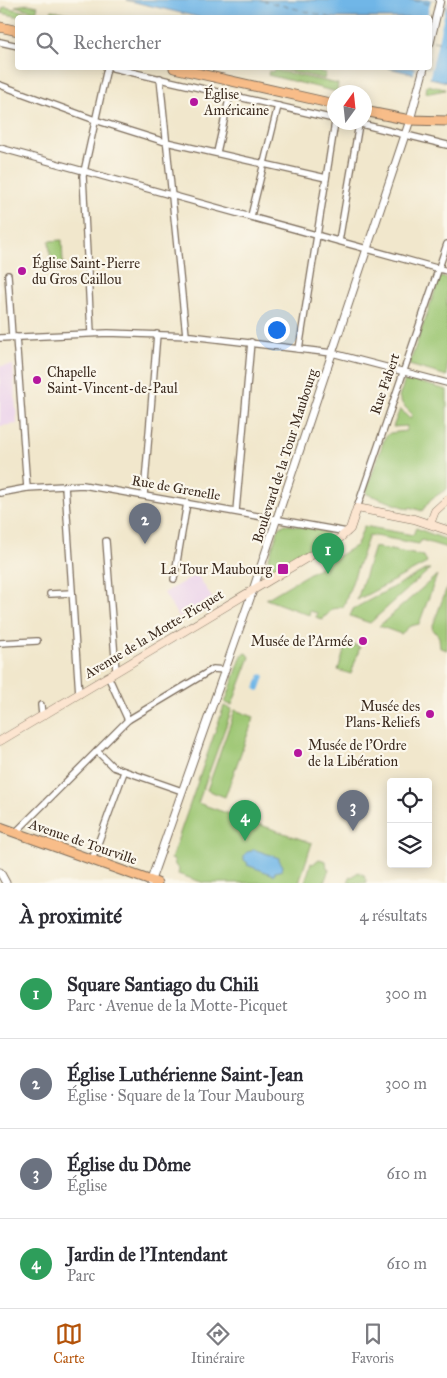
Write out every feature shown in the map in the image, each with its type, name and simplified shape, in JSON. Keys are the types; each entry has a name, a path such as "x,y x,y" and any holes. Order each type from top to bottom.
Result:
{"main road":[{"path":"0,27 15,30"},
{"path":"183,70 327,102"},
{"path":"372,113 410,120 447,121"},
{"path":"430,524 435,511 447,500"},
{"path":"357,508 414,519 447,530"},
{"name":"Rue Fabert","path":"347,532 357,508"},
{"name":"Avenue de la Motte-Picquet","path":"0,741 347,532"},
{"name":"Avenue de Tourville","path":"0,827 152,882"}],"street":[{"path":"432,35 440,0"},
{"path":"0,42 15,45"},
{"path":"91,333 83,171 106,70"},
{"path":"122,70 327,117"},
{"name":"Boulevard de la Tour Maubourg","path":"152,882 277,519 410,120 423,70"},
{"path":"160,78 186,335"},
{"path":"0,85 94,120 167,142 326,178"},
{"path":"217,152 230,95"},
{"path":"251,216 278,106"},
{"path":"372,127 447,144"},
{"path":"299,349 334,130"},
{"path":"339,241 355,130"},
{"path":"0,148 447,271"},
{"name":"Rue Fabert","path":"357,508 402,371 447,244"},
{"path":"8,275 27,488"},
{"path":"0,338 91,333 186,335 332,353 447,383"},
{"path":"144,496 157,334"},
{"path":"236,511 251,342"},
{"name":"Rue de Grenelle","path":"0,493 27,488 83,485 347,532"},
{"path":"66,486 79,694"},
{"path":"174,579 187,503"},
{"path":"106,541 116,671"},
{"path":"50,594 72,593"},
{"path":"0,643 37,640"},
{"path":"15,833 128,720 213,669 225,670"},
{"path":"108,676 128,720"},
{"path":"41,705 42,715"},
{"path":"97,752 112,768 182,791"},
{"path":"92,860 124,772"},
{"path":"0,872 6,883"}],"shaded area":[{"path":"13,365 17,424 0,426 0,366"},
{"path":"197,574 212,598 179,618 164,593"}],"green space":[{"path":"28,4 38,6 36,12 15,6"},
{"path":"3,8 35,15 15,16 1,13"},
{"path":"52,10 76,15 50,15"},
{"path":"274,70 338,85 327,85 327,90 268,75 269,71 273,72"},
{"path":"284,70 311,70 326,73 324,79"},
{"path":"427,85 445,89 445,90 426,93"},
{"path":"62,240 63,264 51,264 49,241"},
{"path":"440,277 447,278 447,376 409,365"},
{"path":"407,379 447,390 447,489 431,499 422,511 410,507 409,509 366,492 385,437 390,433 406,431 407,426 393,427 400,409 410,419 412,414 403,405 399,397"},
{"path":"285,524 325,531 329,537 326,542 273,573 269,573 266,566 279,528"},
{"path":"364,526 413,535 416,528 447,540 447,548 421,540 419,544 369,535 343,608 340,606 339,608 332,609 324,616 323,620 316,617 317,613 310,611 309,615 266,599 357,545"},
{"path":"374,547 424,556 427,563 357,600"},
{"path":"430,569 370,623 350,616 353,609"},
{"path":"437,575 419,624 410,626 401,634 379,626"},
{"path":"447,587 447,650 440,648 439,637 432,628"},
{"path":"347,642 360,647 351,674 338,670"},
{"path":"247,653 250,657 232,705 225,703 242,655"},
{"path":"224,706 232,709 198,803 312,843 299,883 204,883 178,874 179,870 174,860 171,859"},
{"path":"235,710 254,717 225,797 207,790"},
{"path":"319,859 326,861 327,868 329,869 324,883 305,883 311,863 313,864"},
{"path":"358,872 364,875 367,883 348,883 350,876 352,877"}],"water":[{"path":"126,0 447,0 447,82 397,70 432,70 432,15 189,15"},
{"path":"253,849 279,858 283,866 282,870 275,872 274,875 247,865 248,863 244,860 244,855"}],"pier":[{"path":"431,0 447,0 432,67 432,15 427,15"},
{"path":"414,70 431,70 429,80 413,76"}],"waterway":[{"path":"258,688 262,677"}],"ferry route":[{"path":"261,0 320,15"},
{"path":"413,0 437,6"},
{"path":"440,7 447,9"},
{"path":"433,41 447,44"}],"place":[{"name":"Église Américaine","path":"194,102"},
{"name":"Église Saint-Pierre du Gros Caillou","path":"22,271"},
{"name":"Chapelle Saint-Vincent-de-Paul","path":"37,380"},
{"name":"Église Luthérienne Saint-Jean","path":"145,544"},
{"name":"La Tour Maubourg","path":"283,569"},
{"name":"Square Santiago du Chili","path":"328,574"},
{"name":"Musée de l'Armée","path":"363,641"},
{"name":"Musée des Plans-Reliefs","path":"430,714"},
{"name":"Musée de l'Ordre de la Libération","path":"298,753"},
{"name":"Église du Dôme","path":"353,831"},
{"name":"Jardin de l'Intendant","path":"245,841"}]}
